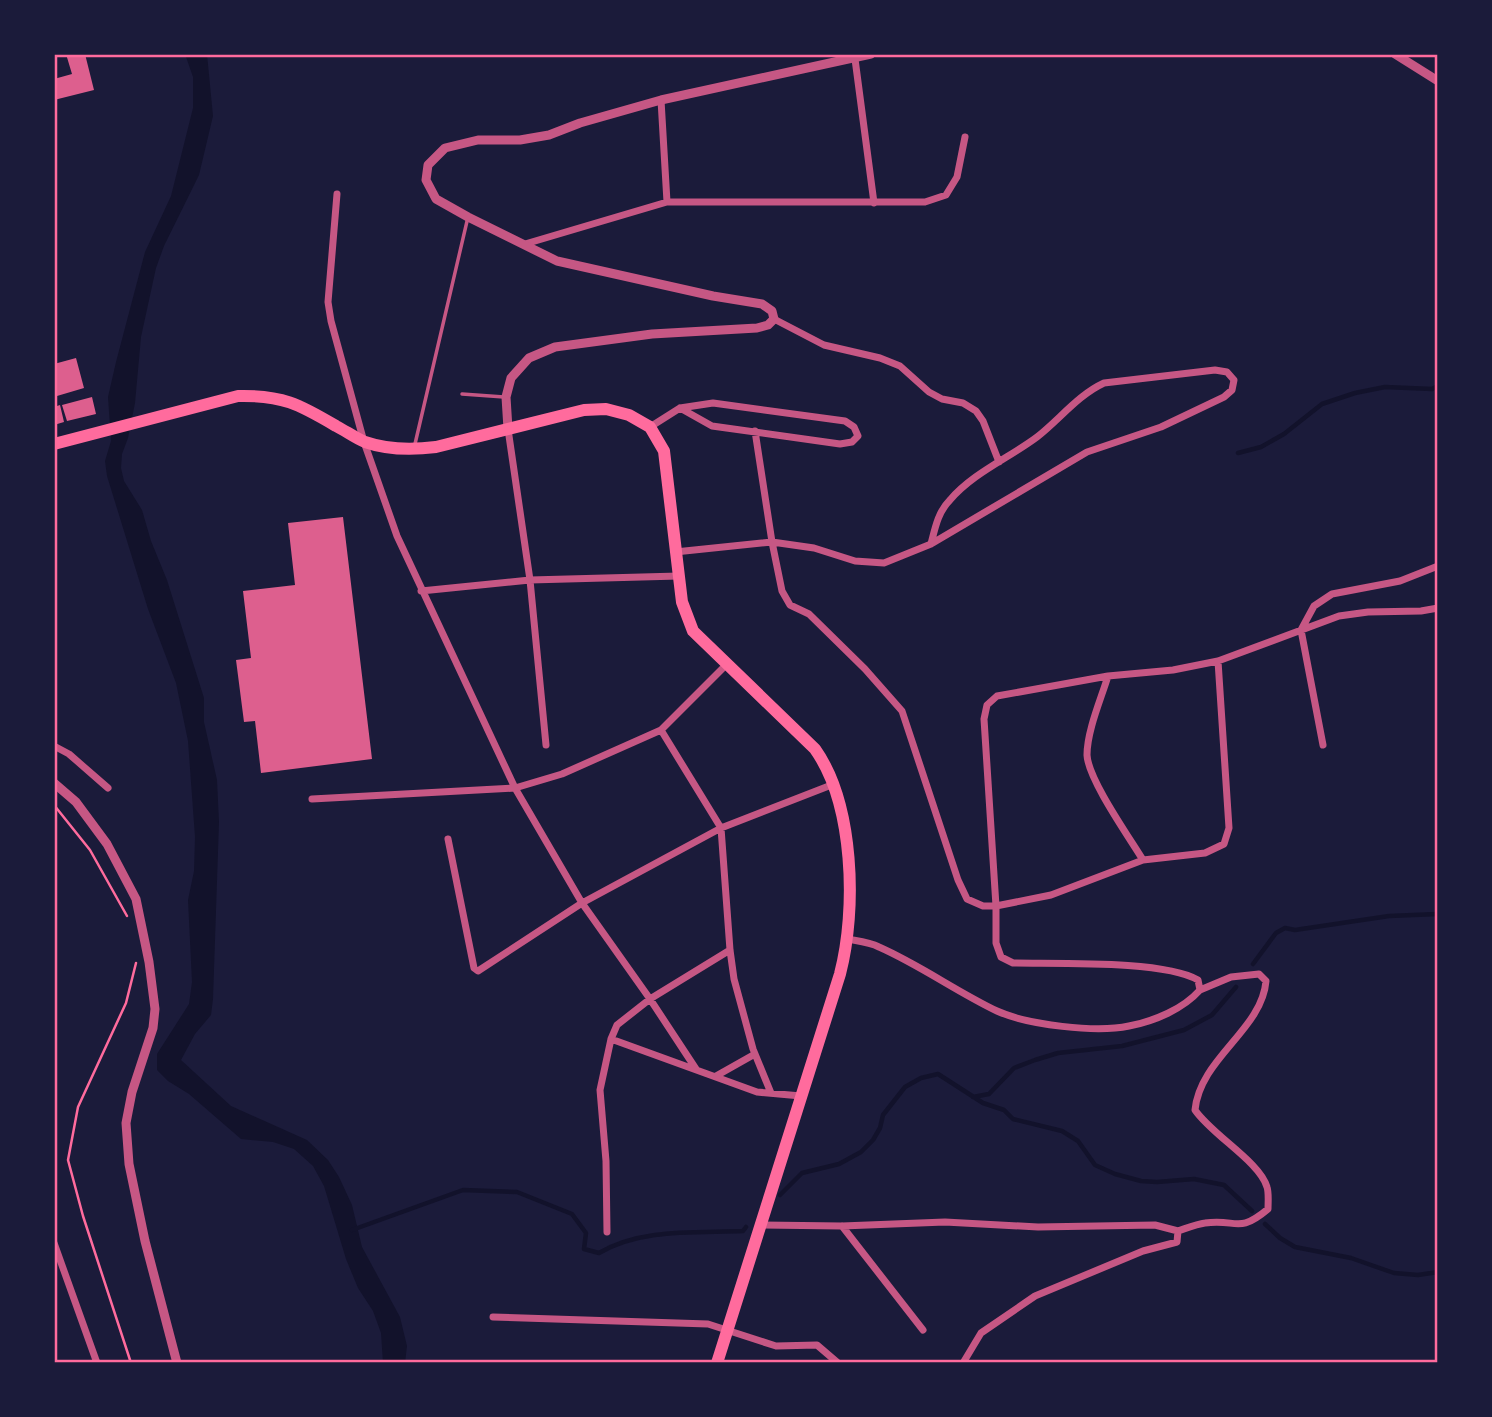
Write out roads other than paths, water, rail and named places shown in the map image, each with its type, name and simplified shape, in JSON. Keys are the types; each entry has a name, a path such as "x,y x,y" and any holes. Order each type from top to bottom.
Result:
{"highway":[{"path":"54,443 238,396 266,396 290,401 364,442 414,450 436,447 584,410 607,410 629,415 650,426 664,451 682,602 693,631 815,749 827,766 835,784 845,832 850,886 847,939 834,994 717,1363"}],"street":[{"path":"774,320 772,311 762,304 713,296 556,261 436,199 426,180 428,165 446,148 478,140 520,140 550,135 580,123 661,100 871,54"},
{"path":"1395,54 1438,81"},
{"path":"855,59 874,203"},
{"path":"661,100 667,202"},
{"path":"525,244 667,202 925,202 946,195 957,177 965,136"},
{"path":"337,194 328,302 331,321 364,442 393,526 515,788 582,903 696,1069"},
{"path":"546,746 530,580 508,429 506,397 511,378 529,358 555,347 652,334 757,328 774,320"},
{"path":"774,320 824,345 880,358 900,366 929,392 976,411 983,421 999,462"},
{"path":"675,552 772,542 814,548 855,561 884,563 931,544 1087,452 1161,428 1224,397 1232,390 1234,380 1227,372 1216,370 1104,383 1091,389 1035,439 965,484 948,501 937,520 931,544"},
{"path":"650,426 680,408 713,403 845,421 854,427 858,436 852,442 840,444 712,426 680,408"},
{"path":"755,431 782,591 790,605 808,614 865,668 902,711 958,880 967,899 983,906 996,906 1051,895 1143,860 1205,853 1224,844 1229,828 1218,661"},
{"path":"1323,745 1301,631 1314,606 1332,594 1401,581 1438,566"},
{"path":"421,591 530,580 679,576"},
{"path":"1200,990 1198,981 1188,974 1129,966 1013,963 1001,957 996,943 984,719 987,705 997,696 1108,676 1173,670 1218,661 1339,616 1438,608"},
{"path":"312,799 515,788 562,774 662,730 727,664"},
{"path":"1108,676 1089,740 1087,756 1092,774 1143,860"},
{"path":"662,730 721,828 734,979 755,1054 771,1093"},
{"path":"54,746 69,754 108,788"},
{"path":"54,783 76,802 107,844 136,900 149,962 155,1009 153,1028 132,1092 126,1123 129,1164 145,1241 177,1363"},
{"path":"448,839 474,968 478,971 582,903 721,828 835,784"},
{"path":"759,1225 842,1226 945,1222 1038,1227 1155,1225 1178,1231 1207,1223 1238,1225 1252,1222 1268,1209 1267,1187 1258,1170 1203,1122 1195,1110 1196,1096 1217,1059 1253,1016 1265,993 1266,981 1259,974 1231,977 1200,990 1189,1002 1148,1021 1126,1027 1026,1022 998,1011 877,945 847,939"},
{"path":"607,1232 606,1161 600,1090 611,1038 617,1026 650,999 730,950"},
{"path":"611,1038 757,1092 801,1096"},
{"path":"716,1076 755,1054"},
{"path":"842,1226 923,1330"},
{"path":"963,1363 981,1333 1035,1296 1143,1251 1177,1242 1178,1231"},
{"path":"54,1243 97,1363"},
{"path":"493,1317 708,1324 776,1346 817,1345 838,1363"}],"lane":[{"path":"414,450 468,217"},
{"path":"462,394 506,397"}],"waterway":[{"path":"1238,453 1261,447 1284,434 1322,404 1385,387 1432,389 1438,386"},
{"path":"1253,964 1276,933 1285,928 1295,930 1389,916 1438,914"},
{"path":"973,1097 989,1094 1014,1068 1035,1060 1058,1053 1122,1046 1184,1030 1212,1015 1236,987"},
{"path":"780,1195 802,1173 839,1164 861,1152 873,1140 883,1115 905,1087 921,1078 938,1074 983,1103 1004,1110 1013,1119 1062,1131 1078,1141 1095,1165 1115,1174 1141,1181 1194,1179 1224,1185 1252,1211"},
{"path":"352,1230 463,1190 517,1192 572,1214 586,1233 584,1249 599,1253 632,1239 669,1233 743,1231 746,1227"},
{"path":"1265,1224 1295,1247 1351,1258 1394,1273 1418,1275 1438,1272"}]}
